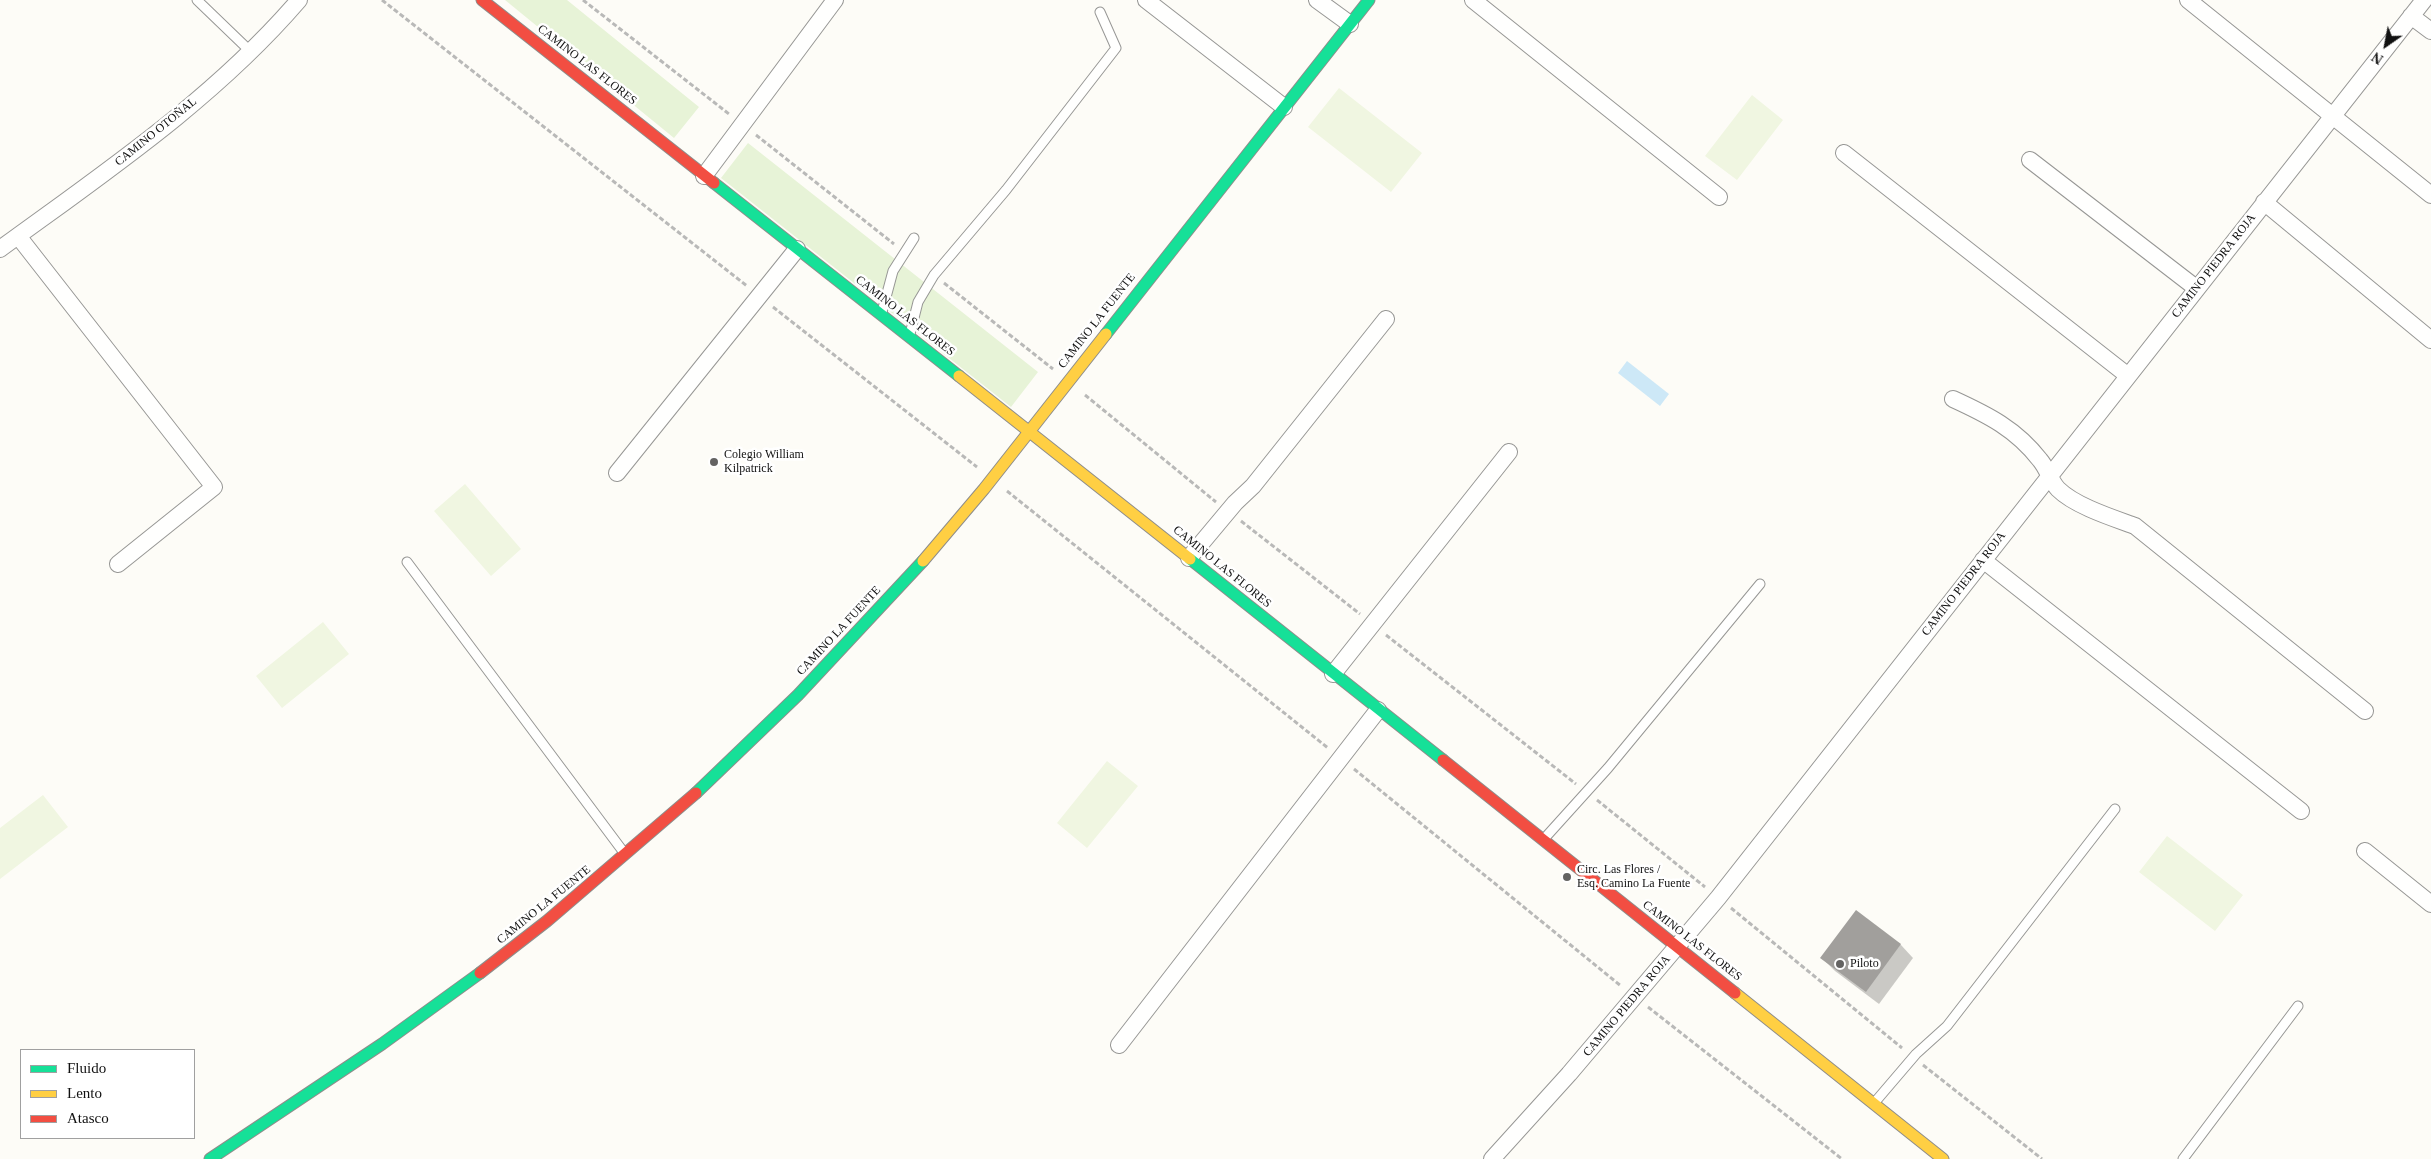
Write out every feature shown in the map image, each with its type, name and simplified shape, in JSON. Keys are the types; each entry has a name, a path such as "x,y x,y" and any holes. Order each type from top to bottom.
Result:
{"street":[{"name":"CAMINO OTOÑAL","path":"0,249 162,129 251,52 299,0"},
{"name":"CAMINO LAS FLORES","path":"482,0 1028,430 1944,1159"},
{"path":"704,176 836,0"},
{"path":"1146,0 1284,107"},
{"path":"1317,0 1350,24"},
{"name":"CAMINO LA FUENTE","path":"210,1159 382,1044 464,985 627,855 727,764 798,695 908,578 992,479 1028,430 1369,0"},
{"path":"1473,0 1719,197"},
{"path":"2188,0 2431,195"},
{"name":"CAMINO PIEDRA ROJA","path":"1492,1159 1636,997 1718,898 2127,375 2424,0"},
{"path":"2411,16 2431,31"},
{"path":"1844,154 2127,375"},
{"path":"2030,160 2196,288"},
{"path":"2264,202 2431,340"},
{"path":"18,236 214,487 118,564"},
{"path":"617,473 797,249"},
{"path":"1189,558 1228,511 1253,486 1386,319"},
{"path":"1953,399 2014,431 2050,473 2057,489 2101,514 2134,526 2365,711"},
{"path":"1333,674 1509,452"},
{"path":"1983,560 2301,811"},
{"path":"1119,1045 1378,710"},
{"path":"2365,851 2431,904"}],"lane":[{"path":"197,0 251,52"},
{"path":"909,337 918,302 934,275 1006,190 1116,48 1100,12"},
{"path":"882,315 890,278 904,251 914,238"},
{"path":"407,562 627,855"},
{"path":"1543,840 1586,792 1760,584"},
{"path":"1874,1103 1914,1058 1947,1026 2115,809"},
{"path":"2183,1159 2298,1006"}],"path":[{"path":"382,0 992,479 1636,997 1842,1159"},
{"path":"583,0 904,251"},
{"path":"934,275 1228,511 1586,792 1914,1058 2042,1159"}],"green space":[{"path":"505,0 567,0 699,107 674,138"},
{"path":"1339,88 1422,153 1391,192 1308,127"},
{"path":"1752,95 1783,120 1737,180 1705,156"},
{"path":"748,143 1038,372 1011,407 721,178"},
{"path":"465,484 521,549 491,576 434,511"},
{"path":"323,622 349,654 282,708 256,676"},
{"path":"1107,761 1138,786 1087,848 1057,823"},
{"path":"43,795 68,827 0,879 0,828"},
{"path":"2167,836 2243,895 2215,931 2139,872"}],"water":[{"path":"1627,361 1669,394 1660,406 1618,373"}],"building":[{"path":"1856,910 1901,944 1866,992 1820,958"}],"traffic: fast":[{"path":"1106,334 1369,0"},
{"path":"714,183 959,376"},
{"path":"1190,559 1443,760"},
{"path":"696,793 798,695 923,561"},
{"path":"210,1159 382,1044 480,973"}],"traffic: slow":[{"path":"923,561 984,489 1106,334"},
{"path":"959,376 1190,559"},
{"path":"1735,993 1943,1159"}],"traffic: jam":[{"path":"482,0 714,183"},
{"path":"1443,760 1735,993"},
{"path":"480,973 547,921 696,793"}],"place":[{"name":"Colegio William Kilpatrick","path":"714,462"},
{"name":"Circ. Las Flores / Esq. Camino La Fuente","path":"1567,877"},
{"name":"Piloto","path":"1840,964"}]}
